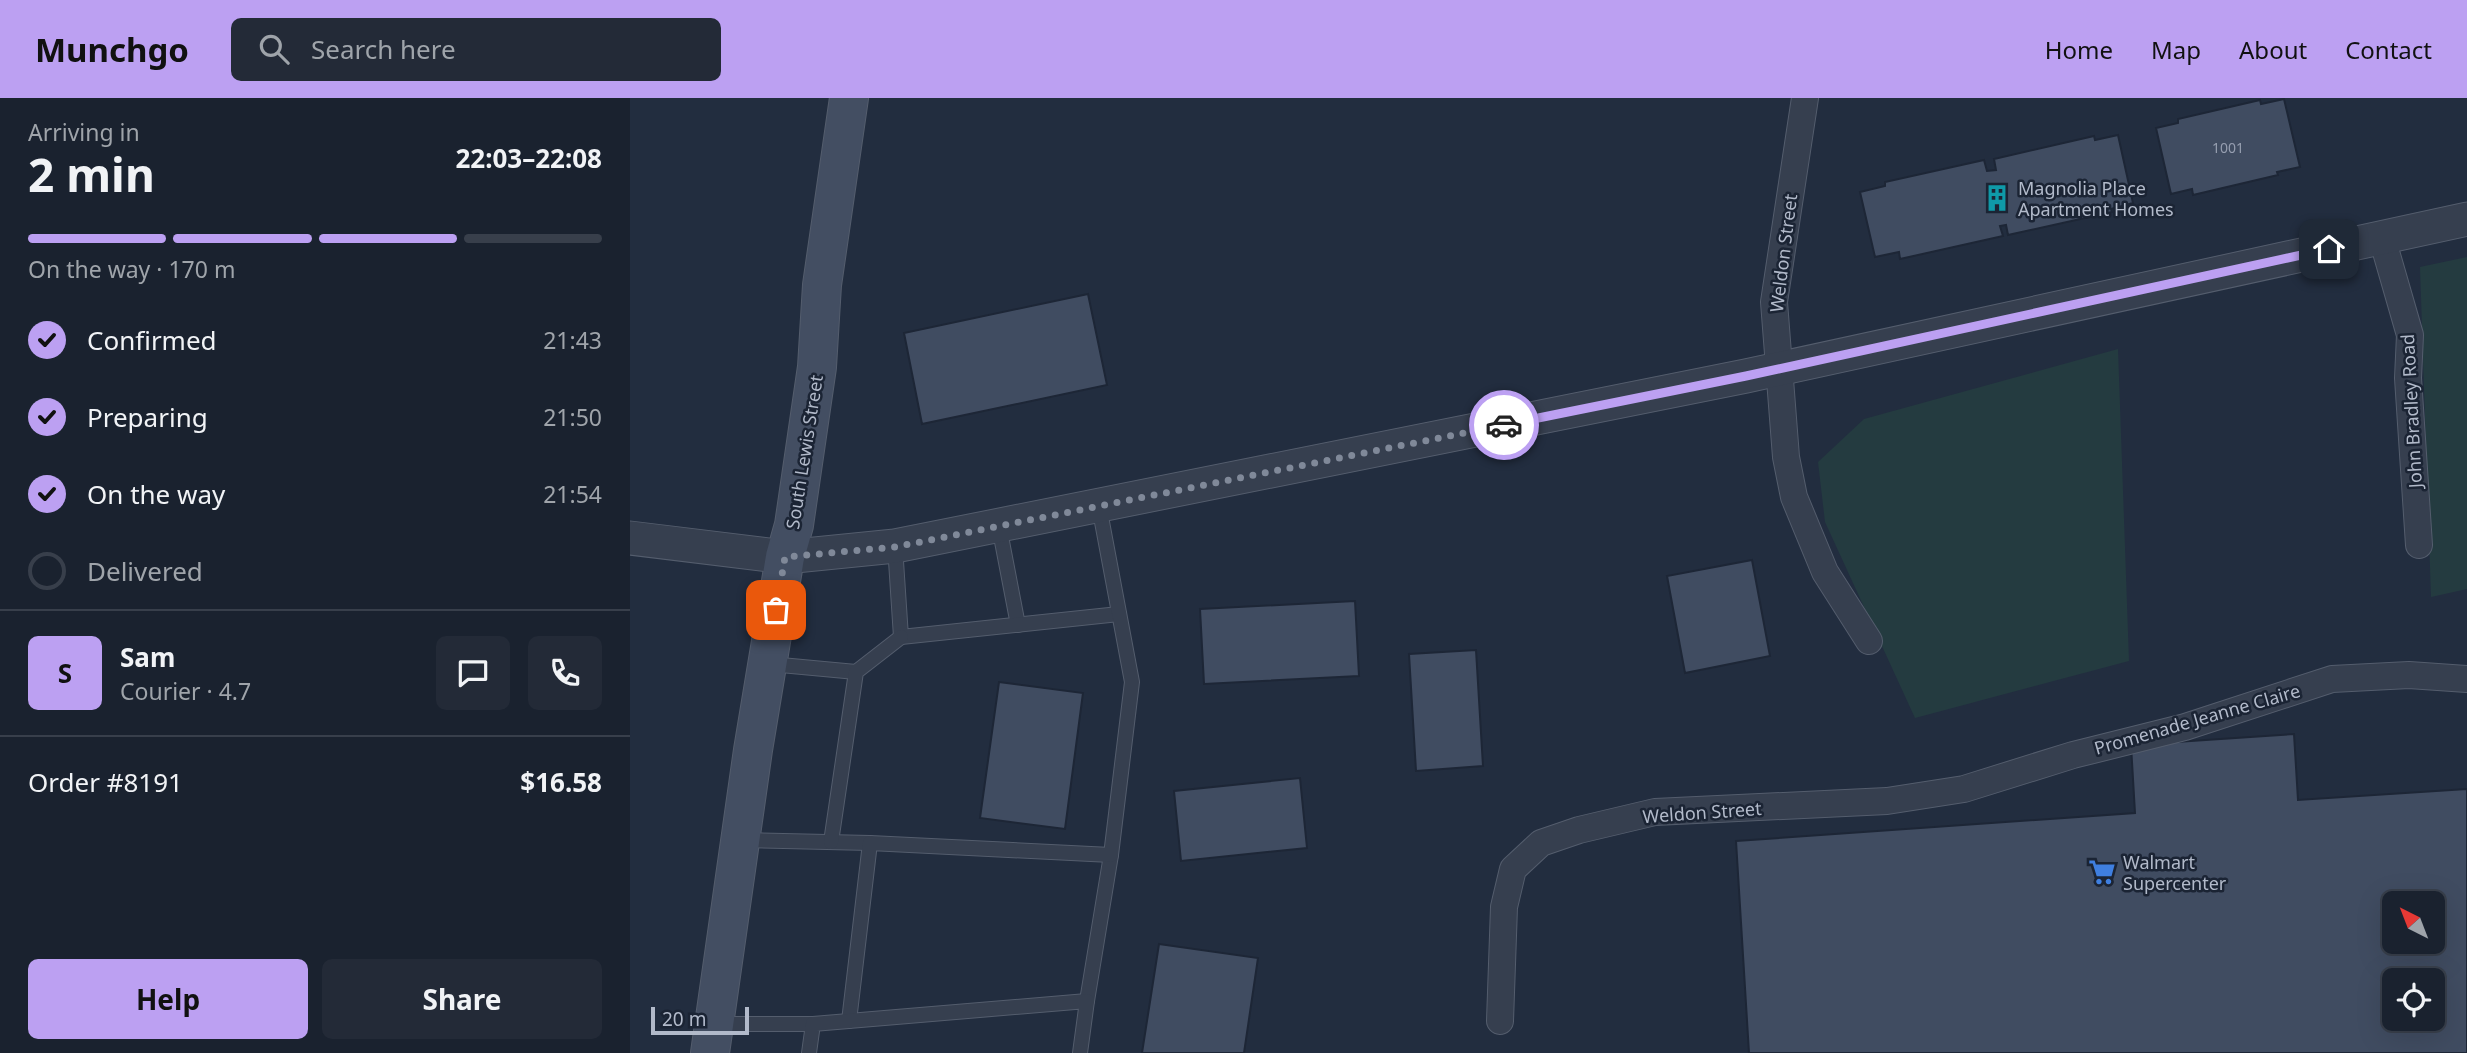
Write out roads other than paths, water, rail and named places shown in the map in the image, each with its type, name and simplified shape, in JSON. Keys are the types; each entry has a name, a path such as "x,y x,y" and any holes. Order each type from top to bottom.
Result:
{"main road":[{"name":"South Lewis Street","path":"712,1038 767,664 785,557 794,525 817,367 822,285 849,98"}],"street":[{"name":"Weldon Street","path":"1805,98 1774,302 1786,457 1794,496 1825,572 1869,641"},
{"path":"630,538 785,557 895,547 1779,368 2467,219"},
{"name":"John Bradley Road","path":"2382,238 2410,335 2408,378 2419,545"},
{"name":"Promenade Jeanne Claire","path":"1931,794 1964,789 2073,755 2185,727 2332,679 2409,675 2467,679"},
{"name":"Weldon Street","path":"1500,1021 1504,907 1513,869 1541,843 1579,830 1655,812 1888,801 1931,794"}],"lane":[{"path":"1080,1053 1111,855 1132,682 1099,506"},
{"path":"999,526 1018,625"},
{"path":"895,547 901,637"},
{"path":"767,664 856,672 901,637 1119,614"},
{"path":"831,842 856,672"},
{"path":"740,840 870,843 1111,855"},
{"path":"849,1021 870,843"},
{"path":"712,1038 813,1024 1087,1001"},
{"path":"809,1053 813,1024"}],"place":[{"name":"Magnolia Place Apartment Homes","path":"1997,198"},
{"name":"Walmart Supercenter","path":"2102,872"}]}
